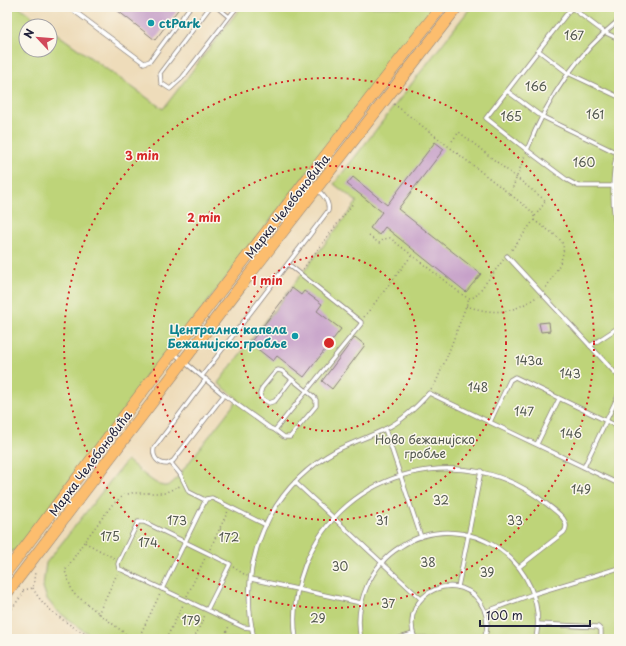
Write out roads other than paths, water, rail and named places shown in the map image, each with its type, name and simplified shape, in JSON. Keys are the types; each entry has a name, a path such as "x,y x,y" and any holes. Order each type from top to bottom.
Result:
{"main road":[{"name":"Марка Челебоновића","path":"7,571 173,353 442,7"},
{"name":"Марка Челебоновића","path":"7,593 183,361 457,7"},
{"path":"7,561 21,552"}],"lane":[{"path":"69,7 144,63 150,61 190,7"},
{"path":"210,7 160,73 161,84 170,90 182,78 237,7"},
{"path":"217,7 229,17"},
{"path":"613,186 578,186 567,180 486,118 572,7 604,32 619,39"},
{"path":"527,150 541,116 568,73 604,32 619,20"},
{"path":"539,51 568,73 619,97"},
{"path":"507,90 541,116 617,153"},
{"path":"619,143 613,186 614,210 619,240"},
{"path":"202,376 328,211 327,201 306,181"},
{"path":"507,256 619,377"},
{"path":"275,430 361,324 361,322 288,264"},
{"path":"590,346 619,327"},
{"path":"173,353 224,395 270,428 287,438 294,434 316,406 316,400 292,379 282,371 278,370 260,391 261,398 269,403 275,401 292,379"},
{"path":"490,422 510,380 515,378 619,427"},
{"path":"206,379 154,448 154,455 158,461 164,464 171,463 224,395"},
{"path":"254,639 249,594 254,558 266,524 287,491 307,470 337,451 385,429 405,417 428,393 619,484"},
{"path":"584,467 619,394"},
{"path":"537,444 559,399"},
{"path":"385,429 421,536"},
{"path":"171,463 180,474 189,492 205,500 209,498 266,524"},
{"path":"296,639 294,618 297,589 312,548 334,518 354,499 383,482 400,476 434,469 481,471 504,479 530,492 566,522 567,528 520,567"},
{"path":"458,587 481,471"},
{"path":"295,482 421,599"},
{"path":"162,589 205,500"},
{"path":"207,610 230,564 144,522 139,522 136,525 119,561 119,569 231,622 246,628 252,628"},
{"path":"361,639 359,619 361,603 369,581 382,562 400,547 421,536 452,532 468,534 497,546 520,567 527,580 536,604 538,624 536,639"},
{"path":"485,612 533,594 619,568"},
{"path":"251,579 361,603"},
{"path":"414,639 412,619 421,599 427,594 442,587 458,587 472,593 478,598 485,612 487,624 484,639"},
{"path":"538,624 598,627 601,630 601,639"},
{"path":"397,639 413,634"}],"place":[{"name":"ctPark","path":"151,23"},
{"name":"Централна капела Бежанијско гробље","path":"295,336"}],"park label":[{"name":"167","path":"574,35"},
{"name":"166","path":"536,86"},
{"name":"161","path":"595,114"},
{"name":"165","path":"511,116"},
{"name":"160","path":"584,162"},
{"name":"143a","path":"529,360"},
{"name":"143","path":"570,373"},
{"name":"148","path":"478,387"},
{"name":"147","path":"524,411"},
{"name":"146","path":"571,433"},
{"name":"Ново бежанијско гробље","path":"425,446"},
{"name":"149","path":"581,489"},
{"name":"32","path":"441,500"},
{"name":"173","path":"177,520"},
{"name":"31","path":"382,520"},
{"name":"33","path":"515,520"},
{"name":"175","path":"110,536"},
{"name":"172","path":"229,537"},
{"name":"174","path":"148,542"},
{"name":"38","path":"428,562"},
{"name":"30","path":"340,566"},
{"name":"39","path":"487,572"},
{"name":"37","path":"388,603"},
{"name":"29","path":"318,618"},
{"name":"179","path":"191,620"}]}
